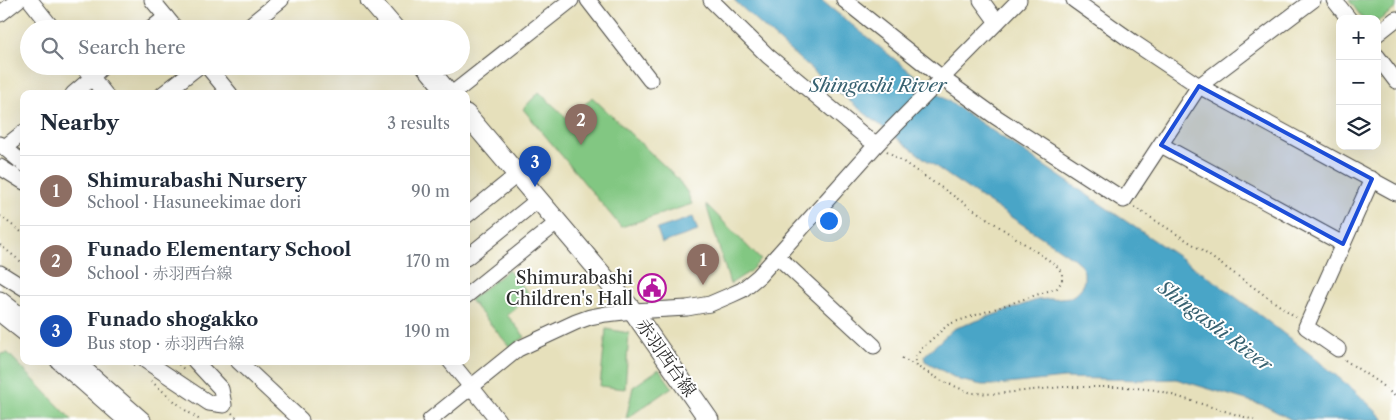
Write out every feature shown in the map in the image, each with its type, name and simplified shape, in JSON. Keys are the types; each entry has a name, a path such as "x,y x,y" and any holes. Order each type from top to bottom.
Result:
{"main road":[{"path":"370,0 387,20"},
{"path":"434,75 447,90"},
{"name":"赤羽西台線","path":"470,119 633,311 709,420"}],"street":[{"path":"0,14 18,0"},
{"path":"30,0 46,20"},
{"path":"152,0 168,20"},
{"path":"256,20 281,0"},
{"path":"456,90 571,0"},
{"path":"588,0 650,80"},
{"path":"711,0 768,56 867,138 879,142"},
{"path":"844,0 940,80 1124,200 1200,86 1314,0"},
{"path":"981,0 997,22"},
{"path":"430,420 518,350 576,322 590,317 633,311 687,308 710,304 732,296 759,276 879,142 1019,0"},
{"path":"1074,0 1200,86 1396,193"},
{"path":"1334,0 1346,15"},
{"path":"162,20 166,17"},
{"path":"1381,31 1396,19"},
{"path":"1380,60 1396,81"},
{"path":"75,90 85,75"},
{"path":"89,75 102,90"},
{"path":"168,90 187,75"},
{"path":"214,75 227,90"},
{"path":"20,134 2,145 20,161"},
{"path":"1162,145 1343,244"},
{"path":"0,167 20,180"},
{"path":"470,213 518,174"},
{"path":"1338,349 1306,327 1372,179"},
{"path":"470,255 539,200"},
{"path":"470,293 558,222"},
{"path":"777,256 874,346"},
{"path":"0,273 20,286"},
{"path":"0,299 20,315"},
{"path":"0,314 20,330"},
{"path":"62,365 124,420"},
{"path":"81,365 143,420"},
{"path":"143,365 209,403 224,405 221,390 199,365"},
{"path":"242,365 301,420"},
{"path":"453,365 498,420"}],"path":[{"path":"879,142 1056,265 1062,272 1062,281 1056,288 949,324 922,348 915,358 917,367"},
{"path":"1124,200 1194,245 1307,325"},
{"path":"0,216 20,231"},
{"path":"0,244 20,261"},
{"path":"1338,349 1335,354 1379,383 1396,397"},
{"path":"902,358 942,382 971,393 994,394 1062,387 1127,387 1156,390 1254,420"},
{"path":"148,378 185,410 200,420"}],"highlighted area":[{"path":"1199,86 1372,179 1343,244 1161,145"}],"green space":[{"path":"1349,0 1396,0 1396,8 1381,19 1381,15 1360,15"},
{"path":"539,92 569,120 592,97 676,177 687,192 692,204 621,227 523,109"},
{"path":"706,204 761,260 749,272 730,284"},
{"path":"508,270 530,295 507,315 525,337 510,347 470,300"},
{"path":"606,329 629,333 625,389 600,386"},
{"path":"8,353 72,420 0,420 0,354"},
{"path":"659,369 672,387 626,419 633,387"}],"water":[{"name":"Shingashi River","path":"734,0 821,0 938,94 1210,278 1257,313 1355,391 1385,420 1292,420 1263,405 1176,379 1064,378 982,385 959,380 925,361 924,356 953,329 1037,300 1071,297 1082,287 1084,272 1081,265 949,176 865,114 785,47"},
{"path":"693,217 698,231 662,243 657,229"}],"place":[{"name":"Funado Elementary School","path":"581,145"},
{"name":"Funado shogakko","path":"535,187"},
{"name":"Shimurabashi Nursery","path":"703,285"},
{"name":"Shimurabashi Children's Hall","path":"652,288"}]}
